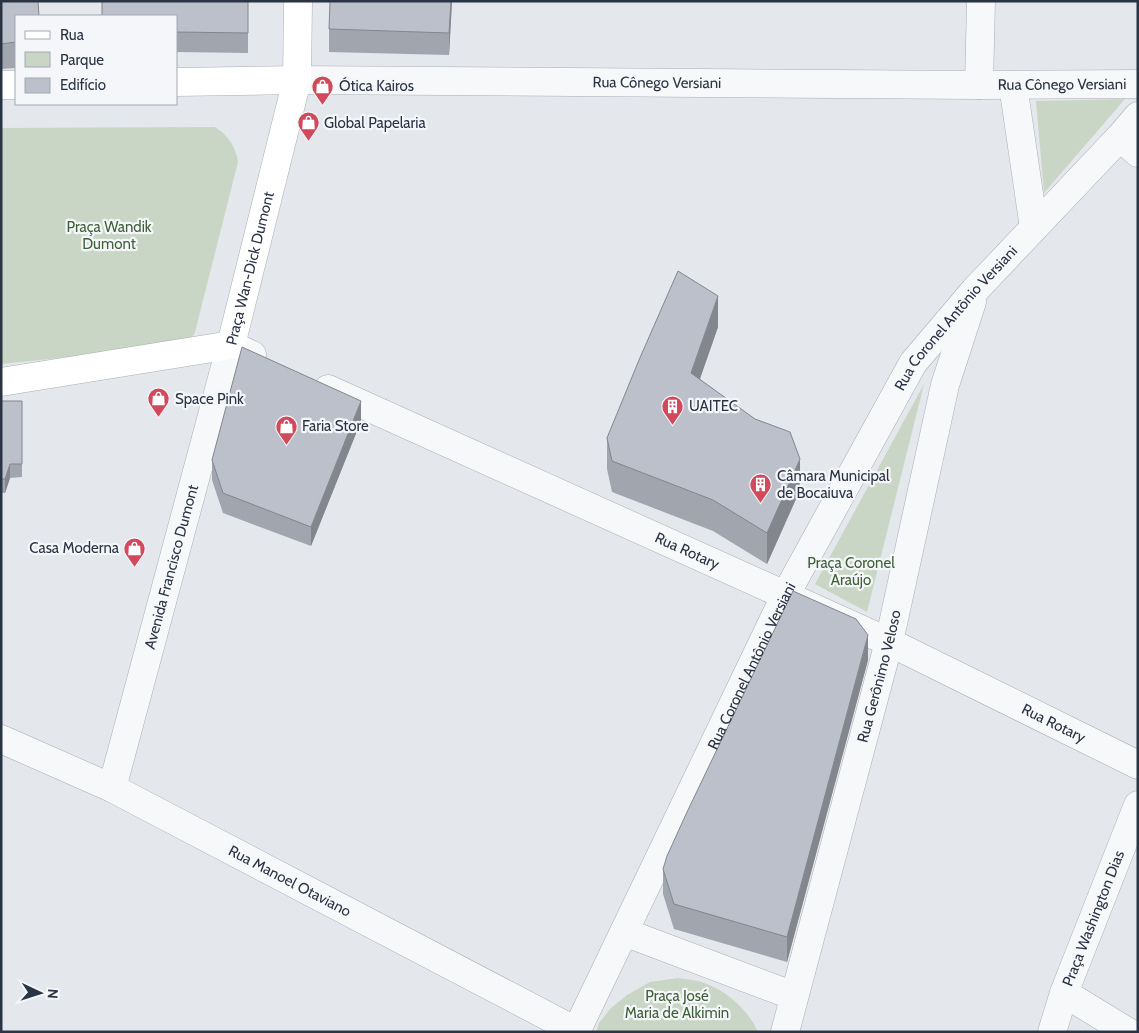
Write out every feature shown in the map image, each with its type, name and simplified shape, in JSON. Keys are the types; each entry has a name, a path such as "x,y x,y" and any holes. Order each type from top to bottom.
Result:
{"street":[{"path":"297,80 298,1"},
{"path":"979,85 981,1"},
{"name":"Rua Cônego Versiani","path":"178,82 297,80 979,85 1138,84"},
{"name":"Praça Wan-Dick Dumont","path":"1,382 231,346 297,80"},
{"path":"1,85 15,85"},
{"path":"1013,85 1034,228"},
{"name":"Rua Coronel Antônio Versiani","path":"576,1032 786,594 914,363 976,290 1034,228 1129,145 1138,116"},
{"name":"Rua Gerônimo Veloso","path":"785,1032 889,642 945,385 976,290"},
{"path":"231,346 276,366"},
{"name":"Avenida Francisco Dumont","path":"112,788 231,346"},
{"path":"914,363 929,362 942,369 945,385"},
{"name":"Rua Rotary","path":"304,378 786,594 889,642 1138,766"},
{"name":"Rua Manoel Otaviano","path":"1,739 112,788 576,1032"},
{"name":"Praça Washington Dias","path":"1052,1032 1064,993 1138,804"},
{"path":"624,932 794,996"},
{"path":"1064,993 1128,1032"}],"green space":[{"path":"1125,99 1044,193 1036,101"},
{"name":"Praça Wandik Dumont","path":"215,127 231,142 238,162 195,332 191,340 167,347 1,364 1,128"},
{"name":"Praça Coronel Araújo","path":"924,384 867,612 815,584"},
{"name":"Praça José Maria de Alkimin","path":"678,978 708,984 726,994 748,1015 758,1032 596,1032 599,1023 611,1008 627,995 650,982"}],"building":[{"path":"1,1 38,1 39,15 15,15 15,42 1,44"},
{"path":"102,1 248,1 248,33 178,32 178,15 102,15"},
{"path":"330,1 451,1 449,33 329,29"},
{"path":"678,271 718,296 691,373 755,419 790,432 800,459 767,533 713,500 612,461 607,438"},
{"name":"Faria Store","path":"242,347 361,401 311,527 223,493 212,460"},
{"path":"1,401 22,401 22,464 10,464 5,479 1,479"},
{"path":"793,591 856,619 868,635 787,937 674,904 663,869 687,812"}],"place":[{"name":"Ótica Kairos","path":"323,105"},
{"name":"Global Papelaria","path":"308,142"},
{"name":"Space Pink","path":"159,418"},
{"name":"UAITEC","path":"673,425"},
{"name":"Faria Store","path":"286,445"},
{"name":"Câmara Municipal de Bocaiuva","path":"761,504"},
{"name":"Casa Moderna","path":"135,567"}]}
